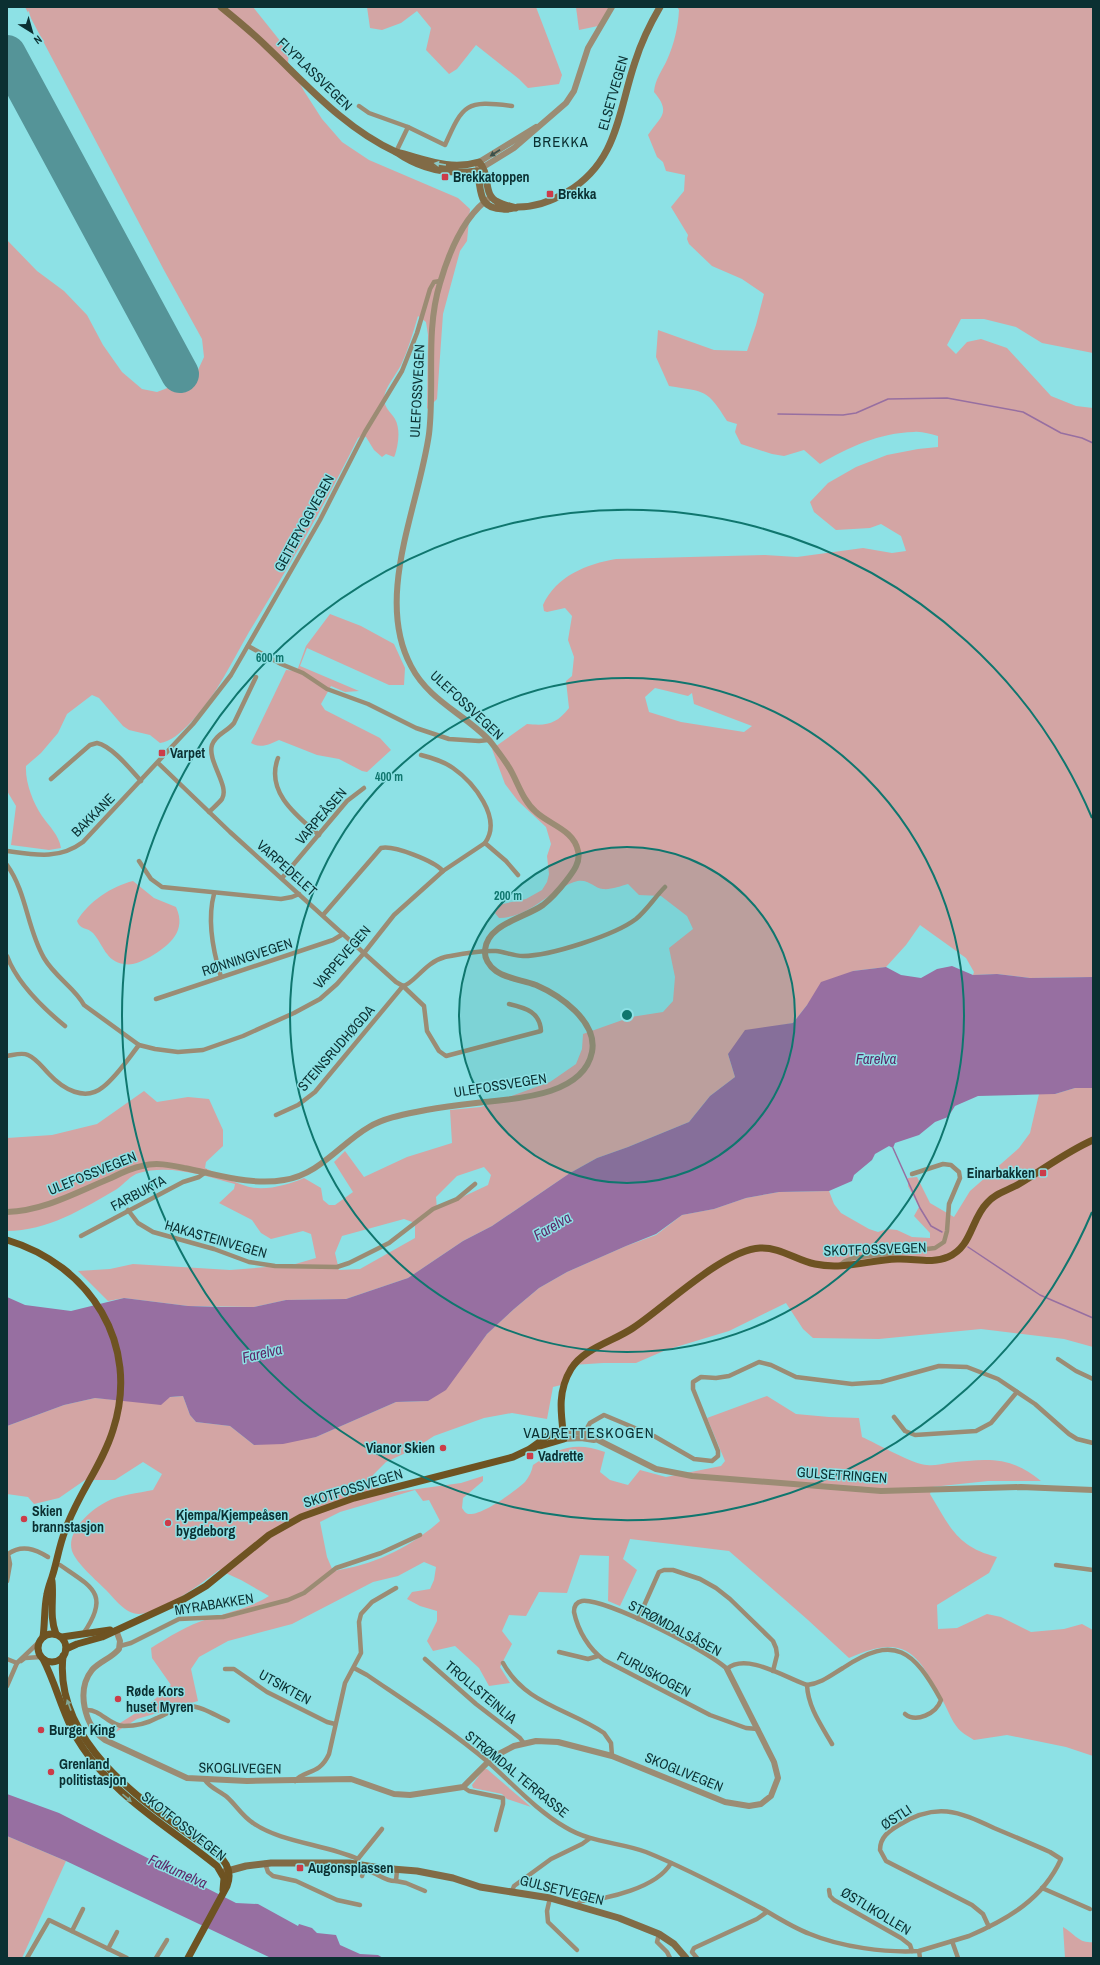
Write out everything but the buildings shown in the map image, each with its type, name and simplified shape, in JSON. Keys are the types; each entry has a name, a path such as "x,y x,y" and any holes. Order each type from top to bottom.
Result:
{"main road":[{"name":"FLYPLASSVEGEN","path":"221,7 256,37 338,115 366,136 413,163 438,171 456,173 477,171"},
{"name":"ELSETVEGEN","path":"484,202 496,209 537,205 561,196 584,180 601,161 616,131 638,53 660,7"},
{"name":"FLYPLASSVEGEN","path":"396,152 446,166 465,165 479,162"},
{"path":"479,162 484,168 491,197"},
{"path":"477,171 484,202"},
{"name":"ELSETVEGEN","path":"491,197 498,202 516,208"},
{"name":"SKOTFOSSVEGEN","path":"66,1649 77,1644 102,1637 172,1606 195,1593 269,1535 301,1517 354,1498 513,1457 530,1449 564,1439 560,1407 562,1389 575,1364 586,1354 638,1325 680,1292 720,1265 745,1251 761,1248 774,1249 816,1264 840,1265 899,1259 935,1260 949,1257 964,1244 980,1213 990,1200 1018,1185 1066,1153 1093,1140"},
{"path":"7,1240 38,1252 56,1262 76,1278 90,1294 105,1317 113,1336 119,1359 121,1392 118,1412 111,1438 68,1522 46,1597 43,1637"},
{"name":"SKOTFOSSVEGEN","path":"530,1449 549,1434 563,1430"},
{"path":"52,1577 52,1621 66,1649 63,1656 54,1662 42,1658 38,1650 38,1643 43,1637 49,1634 59,1636"},
{"name":"SKOTFOSSVEGEN","path":"59,1636 82,1636 116,1630"},
{"name":"SKOTFOSSVEGEN","path":"63,1656 62,1680 70,1705 85,1737 101,1760 117,1778 142,1799 221,1858 226,1872"},
{"name":"SKOTFOSSVEGEN","path":"42,1658 69,1724 84,1750 99,1769 126,1798 226,1872"},
{"name":"GULSETVEGEN","path":"226,1872 265,1863 357,1861 397,1870 417,1871 452,1878 480,1886 550,1898 619,1918 659,1934 674,1944 686,1958"},
{"path":"188,1958 229,1880 226,1872"}],"street":[{"path":"477,171 514,148 559,110 570,98 588,48 612,7"},
{"name":"FLYPLASSVEGEN","path":"359,106 369,113 408,127 445,145 458,116 468,108 482,104 512,106"},
{"path":"477,171 479,162 527,131 541,125"},
{"path":"396,152 408,127"},
{"name":"ULEFOSSVEGEN","path":"7,1212 24,1211 44,1206 143,1165 164,1164 249,1181 290,1180 314,1169 357,1134 378,1122 441,1108 544,1094 561,1087 575,1078 586,1067 592,1053 592,1039 585,1023 570,1007 545,990 492,969 486,960 484,951 488,939 497,930 538,908 554,896 572,874 579,858 578,849 569,834 530,807 505,762 488,740 438,700 423,684 408,660 399,628 397,602 400,568 425,459 430,430 432,328 440,281 469,217 491,197"},
{"name":"GEITERYGGVEGEN","path":"158,763 219,693 248,646 320,520 365,432 402,371 417,333 430,290 434,282 440,281"},
{"path":"248,646 281,664 303,673 327,689 374,706 405,723 429,733 457,740 488,740"},
{"path":"209,812 221,799 223,792 212,753 212,746 219,735 230,728 234,723 256,676"},
{"path":"51,779 90,745 97,743 103,745 117,756 141,781"},
{"path":"421,755 440,760 454,769 484,803 490,813 492,826 490,836 486,843 506,861 518,875"},
{"path":"278,758 274,771 280,793 290,810 319,835"},
{"name":"BAKKANE","path":"7,851 47,856 70,850 87,839 158,763"},
{"name":"VARPEDELET","path":"158,763 298,894 424,1006 424,1022 427,1031 439,1051 446,1056 541,1031 540,1021 533,1012 509,1004"},
{"name":"VARPEÅSEN","path":"282,878 352,796 364,788"},
{"name":"VARPEVEGEN","path":"7,865 18,883 44,958 56,975 79,997 84,1004 139,1045 165,1051 189,1052 218,1046 288,1016 316,1002 334,987 392,917 443,871 486,843"},
{"path":"323,915 381,848 392,848 437,866 443,871"},
{"path":"139,861 151,879 162,887 214,894 281,898 292,897 298,894"},
{"path":"403,986 408,984 428,965 436,960 484,951 525,956 556,950 600,936 634,920 664,887"},
{"path":"214,894 210,914 212,931 222,977"},
{"name":"RØNNINGVEGEN","path":"156,999 333,940 343,934"},
{"path":"7,956 9,967 38,1002 66,1026"},
{"name":"STEINSRUDHØGDA","path":"276,1115 298,1105 315,1092 403,986"},
{"path":"7,1056 27,1054 38,1062 59,1082 75,1092 88,1094 98,1090 109,1082 139,1045"},
{"path":"840,1265 853,1258 935,1248 944,1242 947,1231 949,1204 960,1178 959,1172 951,1165 943,1164 912,1174"},
{"name":"FARBUKTA","path":"80,1236 183,1182 202,1176 206,1172"},
{"name":"HAKASTEINVEGEN","path":"128,1210 138,1223 153,1232 214,1249 249,1262 275,1266 338,1267 390,1242 433,1209 457,1199 476,1184"},
{"path":"1058,1359 1076,1371 1093,1379"},
{"path":"564,1439 583,1436 594,1419 601,1415 607,1416 654,1436 694,1459 706,1461 715,1459 718,1456 718,1451 693,1389 693,1382 701,1377 716,1378 729,1376 759,1362 771,1365 796,1377 852,1384 881,1382 928,1368 958,1366 990,1376 1035,1404 1069,1434 1077,1439 1093,1443"},
{"path":"894,1417 905,1431 915,1435 976,1431 991,1423 1017,1392"},
{"name":"GULSETRINGEN","path":"563,1430 598,1441 656,1469 699,1476 881,1490 1021,1487 1093,1490"},
{"name":"MYRABAKKEN","path":"120,1646 131,1643 164,1625 185,1618 223,1617 288,1600 304,1593 336,1568 381,1553 420,1535"},
{"path":"7,1581 10,1571 8,1554 14,1550 18,1548 29,1549 48,1557"},
{"path":"60,1565 88,1584 95,1594 96,1602 93,1617 82,1636"},
{"path":"1056,1565 1093,1570"},
{"path":"638,1619 659,1572 664,1570 673,1570 700,1579 722,1592 770,1636 776,1648 773,1671"},
{"path":"295,1780 316,1770 324,1763 331,1747 345,1683 361,1653 359,1622 361,1614 372,1602 396,1588"},
{"name":"STRØMDALSÅSEN","path":"576,1603 584,1601 601,1604 638,1619 709,1656 727,1669 733,1665 741,1663 773,1671 807,1685"},
{"name":"FURUSKOGEN","path":"576,1603 574,1612 577,1624 587,1643 598,1656 612,1665 710,1715 746,1728 758,1728"},
{"path":"116,1630 120,1646"},
{"path":"7,1686 17,1663 38,1643"},
{"name":"SKOGLIVEGEN","path":"120,1646 116,1652 101,1662 90,1674 84,1693 86,1710 95,1730 105,1740 181,1776 205,1780 351,1779 387,1792 402,1795 428,1794 464,1787 487,1762 506,1749 523,1742 558,1742 612,1756 725,1802 737,1805 754,1806 761,1804 771,1796 776,1787 778,1778 774,1762 727,1669"},
{"path":"832,1744 811,1704 807,1685 826,1680 869,1653 886,1650 898,1651 912,1658 921,1667 941,1700 933,1710 919,1718 912,1718 905,1714"},
{"path":"559,1652 588,1659 598,1656"},
{"path":"17,1663 25,1658 42,1658"},
{"path":"7,1659 17,1663"},
{"name":"TROLLSTEINLIA","path":"425,1659 476,1704 520,1738 523,1742"},
{"path":"503,1663 512,1678 528,1692 604,1733 611,1743 612,1756"},
{"name":"STRØMDAL TERRASSE","path":"354,1668 372,1678 487,1762 547,1815 569,1830 589,1839 638,1849 671,1863 810,1934 835,1942 896,1951 919,1951 969,1936 990,1926 1027,1904 1042,1888 1061,1859"},
{"name":"UTSIKTEN","path":"225,1669 234,1669 267,1692 327,1722 335,1724"},
{"path":"86,1710 96,1712 113,1723 125,1726 144,1723 174,1709 190,1706 228,1721"},
{"path":"205,1780 227,1797 250,1822 260,1828 275,1834 338,1851 357,1861 382,1829"},
{"name":"SKOGLIVEGEN","path":"464,1787 469,1790 503,1798 503,1804 496,1830"},
{"name":"ØSTLI","path":"990,1926 983,1914 972,1905 886,1861 880,1850 884,1837 893,1828 916,1816 932,1811 951,1811 972,1818 1050,1852 1061,1859"},
{"path":"512,1891 514,1886 546,1862 589,1839"},
{"path":"265,1863 268,1872 272,1876 296,1881 338,1900 360,1904"},
{"path":"577,1905 581,1901 600,1899 639,1888 663,1872 671,1863"},
{"path":"362,1876 364,1870 381,1875 389,1882 396,1881 406,1883 425,1891"},
{"path":"396,1881 397,1870"},
{"path":"1042,1888 1090,1909"},
{"name":"ØSTLIKOLLEN","path":"829,1890 830,1896 834,1900 901,1938 910,1945 912,1951"},
{"path":"550,1898 547,1911 548,1922 577,1950"},
{"path":"72,1931 84,1909"},
{"path":"697,1958 692,1952 694,1948 757,1919 767,1912"},
{"path":"27,1958 49,1920 127,1958"},
{"path":"110,1950 117,1932"},
{"path":"659,1934 657,1942 668,1952 670,1958"},
{"path":"156,1958 167,1940"},
{"path":"952,1941 958,1958"},
{"name":"ØSTLIKOLLEN","path":"919,1951 920,1958"}],"shaded area":[{"path":"25,7 253,7 289,52 288,62 304,91 322,119 342,142 369,160 458,198 470,209 467,241 460,251 443,314 437,399 427,409 428,335 426,322 418,316 404,359 388,385 384,398 385,405 395,419 398,428 398,442 394,457 386,454 382,457 374,450 366,437 361,436 358,438 333,488 306,536 249,632 225,676 199,713 184,730 168,741 160,743 150,735 129,730 123,726 99,698 92,695 67,714 58,733 41,753 26,766 28,785 33,799 42,816 60,843 61,848 49,850 11,845 16,806 7,791 7,240 37,271 64,291 87,315 103,345 122,372 142,389 157,392 183,382 198,370 204,357 202,339"},
{"path":"367,7 536,7 562,75 559,84 528,88 519,79 476,45 457,69 449,74 426,50 431,28 417,11 401,23 382,30 370,28"},
{"path":"576,7 612,7 598,26 579,30"},
{"path":"677,7 1093,7 1093,353 1042,343 1016,327 984,319 961,319 947,345 956,354 967,342 981,339 1007,348 1051,396 1076,406 1093,408 1093,977 1030,978 997,974 973,975 974,972 966,958 920,925 906,945 886,967 853,971 807,1005 793,1023 771,1027 728,1054 735,1077 710,1096 689,1122 597,1158 570,1173 492,1226 463,1241 408,1278 346,1299 286,1300 254,1307 188,1306 124,1298 108,1301 78,1271 110,1269 133,1264 230,1270 292,1265 316,1258 311,1234 303,1231 271,1239 261,1233 252,1220 219,1203 234,1189 235,1184 175,1170 151,1171 136,1174 104,1197 64,1218 36,1227 7,1231 7,1138 52,1135 97,1124 144,1091 157,1102 188,1097 209,1099 223,1130 223,1146 206,1162 205,1168 253,1188 275,1187 304,1178 321,1188 323,1200 329,1205 335,1205 353,1192 334,1162 345,1151 364,1177 407,1157 452,1143 450,1110 481,1107 550,1082 576,1064 582,1049 583,1034 631,1017 663,1012 673,1001 675,977 669,948 693,929 687,916 661,896 639,895 628,884 603,889 587,882 579,881 564,886 530,909 510,917 499,918 495,913 498,905 526,899 542,890 547,882 549,874 547,856 551,844 546,827 518,801 505,784 492,749 527,724 541,725 551,723 560,718 569,708 566,681 572,676 574,657 568,640 572,616 565,608 547,612 544,611 543,605 556,586 564,579 584,568 616,559 765,555 797,557 863,548 892,553 906,551 901,536 881,524 870,528 836,530 814,512 810,502 828,483 856,467 887,455 938,447 938,436 917,432 889,435 853,447 820,464 804,450 784,456 772,454 741,444 735,432 737,424 727,421 710,397 698,391 669,386 656,357 658,330 714,350 747,351 764,294 742,279 712,266 689,244 687,239 688,235 671,207 684,191 685,175 666,171 663,162 657,157 648,135 662,115 662,105 654,92 657,79 674,42 679,10","holes":["655,688 688,696 692,693 694,704 752,726 744,732 681,722 649,712 645,697","484,1167 491,1175 488,1185 437,1209 436,1197 457,1176","404,1219 415,1223 415,1238 360,1269 339,1270 335,1253 342,1236"]},
{"path":"330,614 361,626 394,644 405,668 404,685 389,685 307,648 300,666 359,691 345,692 331,686 321,704 325,710 380,738 391,750 367,772 339,759 317,755 279,740 262,746 251,743 286,670 297,671 306,646"},
{"path":"133,881 154,898 176,907 179,916 178,930 175,936 164,948 150,957 134,964 118,963 109,956 93,933 80,926 77,921 87,907 101,896 125,883"},
{"path":"1075,1088 1093,1088 1093,1347 1064,1339 981,1329 879,1339 813,1338 803,1329 786,1303 729,1331 666,1350 636,1363 572,1365 565,1384 553,1387 547,1419 512,1413 484,1418 434,1436 414,1449 386,1462 373,1475 381,1494 461,1483 483,1476 483,1481 463,1498 462,1508 464,1511 468,1514 474,1514 490,1507 506,1497 525,1482 533,1465 542,1459 567,1448 585,1447 605,1452 600,1472 610,1480 628,1485 640,1470 666,1477 721,1466 725,1461 707,1418 767,1396 796,1414 859,1418 862,1437 904,1458 921,1464 932,1465 986,1460 1008,1463 1019,1467 1041,1481 988,1481 932,1487 930,1494 949,1526 956,1534 972,1548 997,1557 989,1573 937,1605 938,1629 957,1628 987,1614 1001,1617 1031,1632 1064,1629 1082,1624 1093,1630 1093,1756 1066,1747 1007,1735 974,1740 958,1729 955,1725 927,1673 919,1661 909,1653 898,1648 885,1647 869,1650 849,1658 729,1551 630,1539 623,1559 637,1570 620,1606 608,1601 609,1556 580,1555 567,1593 539,1592 526,1616 509,1615 502,1631 512,1644 500,1667 510,1683 489,1686 479,1668 455,1646 433,1651 427,1641 437,1621 437,1611 420,1606 407,1599 412,1592 430,1589 434,1580 436,1567 424,1562 398,1576 373,1582 292,1624 228,1641 199,1657 191,1669 198,1701 137,1719 116,1732 120,1723 147,1706 171,1685 152,1658 151,1648 193,1625 247,1607 269,1596 241,1580 219,1570 192,1590 160,1608 140,1614 135,1614 125,1609 87,1572 74,1556 71,1544 73,1536 81,1522 93,1510 116,1498 153,1490 162,1474 143,1462 115,1480 85,1480 59,1498 34,1504 28,1497 7,1494 7,1426 64,1405 95,1398 128,1401 183,1396 190,1415 196,1422 230,1426 254,1445 316,1437 396,1402 428,1401 465,1362 487,1334 539,1288 567,1272 626,1246 656,1235 682,1215 714,1209 746,1198 779,1192 829,1191 834,1204 841,1213 869,1229 878,1232 887,1229 897,1230 912,1237 930,1238 930,1233 914,1216 919,1207 908,1186 908,1178 917,1177 930,1203 954,1217 970,1191 1019,1148 1030,1133 1039,1094 1055,1094","holes":["415,1490 423,1501 429,1500 440,1521 428,1531 403,1547 377,1560 333,1571 327,1557 320,1522 340,1512"]},
{"path":"484,1769 487,1769 531,1807 507,1799 502,1794 473,1788 472,1785"},
{"path":"7,1836 66,1861 22,1958 7,1958"},
{"path":"1063,1927 1080,1940 1093,1942 1093,1958 1065,1958"}],"water":[{"name":"Farelva","path":"952,966 973,975 997,974 1030,978 1093,977 1093,1088 1075,1088 1055,1094 978,1096 955,1106 948,1117 935,1122 919,1135 895,1143 893,1148 889,1146 875,1154 872,1160 854,1175 852,1181 829,1191 779,1192 746,1198 714,1209 682,1215 656,1234 567,1272 539,1288 487,1334 446,1390 428,1401 396,1402 316,1437 283,1444 254,1445 230,1426 196,1422 190,1415 183,1396 170,1397 161,1405 95,1398 64,1405 7,1426 7,1297 25,1305 71,1311 124,1298 188,1306 254,1307 286,1300 346,1299 408,1278 463,1241 492,1226 570,1173 597,1158 689,1122 710,1096 735,1077 728,1054 745,1030 793,1023 807,1005 821,982 853,971 886,967 901,975 921,978 937,969"},
{"path":"7,1794 59,1813 236,1903 258,1904 298,1926 299,1924 312,1928 317,1933 336,1935 340,1945 360,1954 378,1955 383,1958 271,1958 66,1861 7,1836"}],"waterway":[{"path":"778,414 843,415 856,413 888,399 947,398 1023,412 1061,433 1082,438 1093,443"},
{"path":"893,1148 920,1208 931,1226 942,1232"},
{"path":"968,1247 1040,1295 1093,1318"}],"taxiway":[{"path":"153,324 153,337 169,367 175,370 179,369 183,363 182,357 166,348"}],"runway":[{"path":"7,54 180,374"}],"place":[{"name":"Brekkatoppen","path":"445,177"},
{"name":"Brekka","path":"550,194"},
{"name":"Varpet","path":"162,753"},
{"name":"Einarbakken","path":"1043,1173"},
{"name":"Vianor Skien","path":"443,1448"},
{"name":"Vadrette","path":"530,1456"},
{"name":"Skien brannstasjon","path":"24,1519"},
{"name":"Kjempa/Kjempeåsen bygdeborg","path":"168,1523"},
{"name":"Røde Kors huset Myren","path":"118,1699"},
{"name":"Burger King","path":"41,1730"},
{"name":"Grenland politistasjon","path":"51,1772"},
{"name":"Augonsplassen","path":"300,1868"}],"district":[{"name":"BREKKA","path":"561,141"},
{"name":"VADRETTESKOGEN","path":"589,1432"}],"water label":[{"name":"Falkumelva","path":"178,1871"}]}
